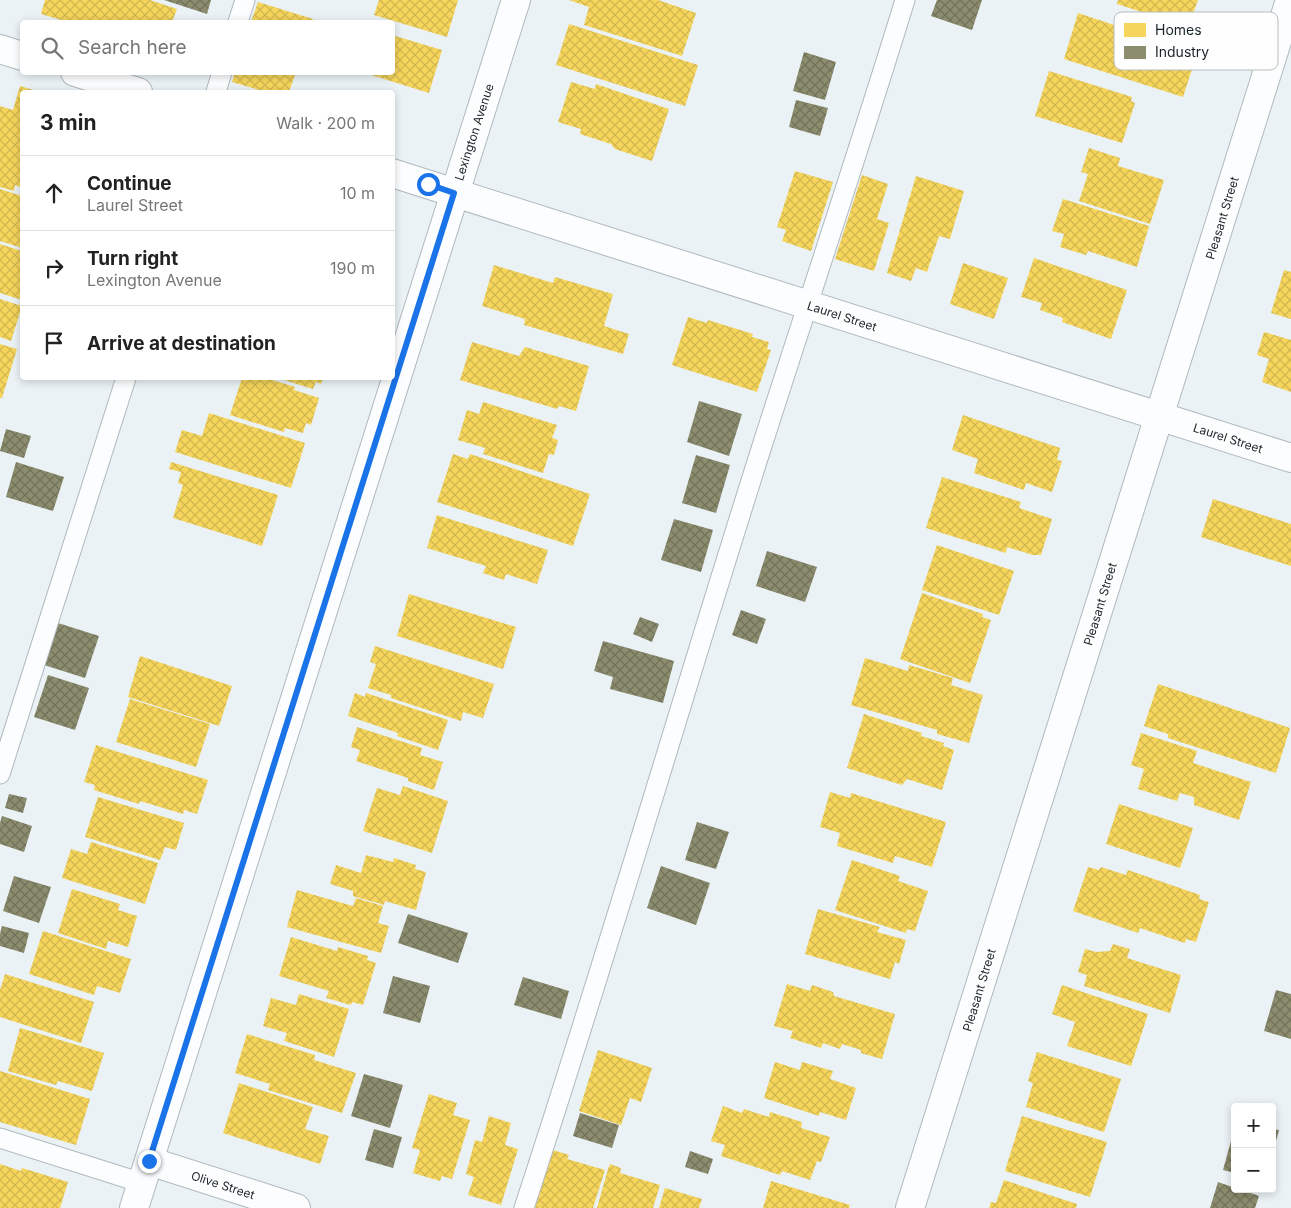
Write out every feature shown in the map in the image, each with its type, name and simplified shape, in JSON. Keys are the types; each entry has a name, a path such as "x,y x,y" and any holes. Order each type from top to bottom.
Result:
{"street":[{"name":"Lexington Avenue","path":"142,1184 516,0"},
{"name":"Pleasant Street","path":"1278,38 1290,0"},
{"path":"0,49 20,55"},
{"name":"Pleasant Street","path":"910,1208 1268,70"},
{"path":"84,75 132,90"},
{"name":"Laurel Street","path":"395,174 1291,458"},
{"name":"Olive Street","path":"142,1184 296,1208"}],"lane":[{"path":"239,20 245,0"},
{"path":"524,1208 566,1079 758,458 905,0"},
{"path":"217,90 221,75"},
{"path":"0,774 125,380"},
{"path":"0,1138 142,1184"}],"building: Homes":[{"path":"45,0 150,0 177,9 173,20 61,20 41,14"},
{"path":"379,0 458,0 447,37 374,15"},
{"path":"569,0 658,0 696,13 682,56 584,25 589,7"},
{"path":"1118,0 1198,0 1194,12 1142,12 1117,4"},
{"path":"258,2 313,19 313,20 252,20"},
{"path":"1078,13 1114,25 1114,70 1192,70 1183,97 1064,59"},
{"path":"569,24 698,65 685,106 556,65"},
{"path":"395,36 442,50 429,93 371,75 395,75"},
{"path":"1049,71 1132,97 1131,101 1135,103 1122,143 1035,116"},
{"path":"234,75 295,75 290,90 259,90 232,82"},
{"path":"571,82 595,89 596,84 669,109 652,161 615,149 611,144 580,134 581,129 558,122"},
{"path":"20,86 33,90 20,90 20,187 15,185 14,191 0,187 0,106 13,110"},
{"path":"1089,148 1120,158 1118,166 1164,180 1150,224 1079,201 1088,174 1081,172"},
{"path":"795,171 833,182 811,251 782,241 786,230 777,227"},
{"path":"862,175 888,184 877,219 889,223 874,271 835,259"},
{"path":"916,176 964,191 950,239 939,236 927,272 916,268 911,281 887,273"},
{"path":"0,189 20,195 20,247 0,241"},
{"path":"1063,199 1149,226 1137,267 1088,251 1086,255 1060,247 1064,234 1052,231"},
{"path":"0,244 20,250 20,299 0,293"},
{"path":"1034,258 1127,290 1111,339 1062,322 1063,318 1040,310 1042,303 1021,297"},
{"path":"963,263 1008,278 994,319 950,304"},
{"path":"494,265 553,283 555,277 613,294 604,326 629,334 623,354 524,325 525,319 482,306"},
{"path":"1284,270 1291,272 1291,319 1271,313"},
{"path":"0,299 20,305 20,312 11,341 0,337"},
{"path":"688,317 707,323 708,320 753,334 752,337 769,342 767,349 771,350 757,392 672,365"},
{"path":"1264,332 1291,340 1291,392 1262,382 1269,359 1257,355"},
{"path":"472,342 519,356 525,347 589,366 576,411 559,406 557,409 460,380"},
{"path":"0,344 17,349 2,398 0,398"},
{"path":"241,380 272,380 295,387 294,390 319,398 311,425 306,423 303,433 285,428 284,432 230,415"},
{"path":"284,380 322,380 321,384 316,382 313,389"},
{"path":"483,402 557,425 552,438 558,440 554,455 549,454 543,473 483,454 485,448 458,440 467,410 479,414"},
{"path":"209,413 305,443 291,488 175,452 182,430 202,436"},
{"path":"963,415 1060,448 1057,460 1062,461 1052,492 1026,483 1024,490 974,473 978,459 952,450"},
{"path":"453,454 468,459 470,454 590,494 573,546 437,502"},
{"path":"171,462 278,495 262,546 173,518 183,485 178,483 181,472 169,469"},
{"path":"942,477 1021,502 1019,508 1052,519 1041,555 1033,555 1007,547 1006,553 926,528"},
{"path":"1213,499 1291,524 1291,566 1201,537"},
{"path":"437,515 548,550 537,584 506,574 504,580 483,573 486,566 427,548"},
{"path":"937,545 1014,571 999,615 922,590"},
{"path":"922,593 983,614 982,617 991,620 970,683 900,659"},
{"path":"409,594 516,627 503,669 397,636"},
{"path":"375,646 494,684 483,718 463,712 461,721 391,698 391,695 368,688 376,664 370,662"},
{"path":"140,656 232,686 219,726 128,697"},
{"path":"865,658 908,671 909,665 953,678 951,685 983,695 969,743 937,734 937,730 851,705"},
{"path":"1158,684 1290,728 1276,773 1168,738 1168,734 1144,726"},
{"path":"355,693 365,697 366,693 448,720 438,750 397,736 398,733 348,716"},
{"path":"130,699 210,724 196,767 116,742"},
{"path":"864,714 922,733 921,736 944,743 943,746 954,750 942,790 907,779 902,785 847,768"},
{"path":"357,727 422,748 420,755 443,762 434,790 408,781 408,778 356,761 360,750 351,747"},
{"path":"1141,733 1197,751 1193,763 1251,782 1239,820 1194,805 1194,797 1180,793 1177,801 1138,789 1144,769 1131,765"},
{"path":"96,745 208,780 197,814 184,810 183,814 140,801 139,804 94,790 95,785 84,782"},
{"path":"403,786 448,801 432,853 363,831 377,788 400,795"},
{"path":"830,792 850,798 851,793 946,822 932,867 895,856 893,863 837,846 840,833 820,827"},
{"path":"98,797 184,823 176,850 165,847 160,860 85,837"},
{"path":"1119,804 1193,828 1180,868 1106,844"},
{"path":"91,842 158,863 145,904 62,878 71,849 87,854"},
{"path":"366,855 393,862 394,858 416,865 415,869 426,872 416,910 385,901 384,905 353,896 353,891 330,884 336,865 361,873"},
{"path":"852,860 900,876 898,881 928,891 915,931 907,929 906,933 835,910"},
{"path":"1088,867 1099,870 1101,867 1126,875 1128,870 1200,895 1199,899 1209,902 1196,942 1186,939 1185,943 1140,928 1138,933 1073,911"},
{"path":"72,889 120,904 118,910 137,916 128,947 108,941 106,949 58,933"},
{"path":"297,890 353,906 356,898 383,906 378,923 389,926 381,953 287,927"},
{"path":"818,909 880,927 877,932 906,940 899,964 895,962 890,979 805,954"},
{"path":"43,931 131,959 120,993 97,986 94,995 29,974"},
{"path":"291,937 337,951 338,947 368,956 367,960 376,963 363,1005 352,1002 351,1005 326,998 329,991 279,976"},
{"path":"1113,944 1130,949 1127,958 1181,975 1170,1013 1084,986 1087,975 1078,972 1085,949 1096,952 1110,951"},
{"path":"5,974 94,1002 81,1043 0,1017 0,990"},
{"path":"787,984 810,991 812,985 833,992 834,996 895,1014 882,1059 861,1053 861,1050 842,1044 840,1049 823,1043 821,1048 790,1038 793,1031 774,1026"},
{"path":"1062,985 1148,1014 1131,1066 1067,1046 1075,1022 1052,1014"},
{"path":"299,994 349,1009 334,1057 284,1041 287,1033 263,1026 271,998 296,1005"},
{"path":"20,1028 104,1053 92,1091 58,1081 56,1085 8,1071"},
{"path":"247,1034 315,1055 314,1060 356,1073 342,1113 268,1090 270,1084 235,1073"},
{"path":"598,1050 652,1068 641,1102 630,1098 621,1125 579,1111"},
{"path":"1037,1052 1121,1079 1104,1132 1026,1107 1033,1083 1028,1081"},
{"path":"775,1062 800,1070 802,1062 833,1071 830,1079 856,1088 846,1120 820,1112 819,1116 764,1098"},
{"path":"0,1071 90,1099 76,1145 0,1122"},
{"path":"239,1083 313,1107 305,1129 329,1136 320,1164 223,1133"},
{"path":"429,1094 457,1103 453,1115 470,1120 452,1179 442,1176 440,1181 413,1173 420,1150 412,1148"},
{"path":"723,1106 742,1113 744,1109 769,1117 770,1112 802,1122 801,1128 830,1137 821,1162 817,1161 810,1180 782,1171 780,1175 721,1156 725,1145 711,1141"},
{"path":"489,1116 511,1123 505,1145 518,1149 501,1205 468,1195 474,1177 466,1174 475,1140 482,1142"},
{"path":"1022,1116 1107,1142 1090,1197 1005,1171"},
{"path":"553,1150 569,1155 567,1159 605,1170 593,1208 535,1208"},
{"path":"0,1164 21,1171 22,1168 68,1182 60,1208 0,1208"},
{"path":"610,1164 621,1168 620,1173 660,1185 653,1208 597,1208"},
{"path":"1004,1180 1077,1204 1076,1208 989,1208 991,1202 996,1203"},
{"path":"771,1181 850,1205 849,1208 763,1208"},
{"path":"665,1188 702,1199 699,1208 659,1208"}],"building: Industry":[{"path":"164,0 211,0 207,14"},
{"path":"937,0 982,0 972,30 931,16"},
{"path":"804,52 836,62 825,100 793,91"},
{"path":"796,100 828,108 820,136 789,127"},
{"path":"699,401 742,414 729,456 687,442"},
{"path":"6,429 31,436 24,458 0,451"},
{"path":"696,455 730,465 716,513 682,503"},
{"path":"16,462 64,477 53,511 6,497"},
{"path":"674,519 713,530 701,572 661,560"},
{"path":"767,551 817,567 805,602 756,586"},
{"path":"741,610 766,619 757,644 732,635"},
{"path":"640,617 659,624 652,642 633,634"},
{"path":"58,623 99,636 85,678 44,665"},
{"path":"603,641 674,661 663,703 610,689 613,677 594,671"},
{"path":"48,675 89,688 75,730 34,717"},
{"path":"9,794 27,798 23,813 5,808"},
{"path":"2,816 32,826 24,852 0,844"},
{"path":"697,822 729,832 716,869 685,860"},
{"path":"661,866 710,883 696,925 647,908"},
{"path":"14,876 51,887 39,923 3,911"},
{"path":"408,914 468,933 458,963 398,943"},
{"path":"2,926 29,933 24,953 0,946"},
{"path":"393,976 430,986 420,1023 383,1013"},
{"path":"523,977 569,991 561,1019 514,1005"},
{"path":"1276,990 1291,994 1291,1039 1264,1031"},
{"path":"364,1074 403,1085 390,1128 351,1116"},
{"path":"580,1113 619,1125 612,1148 573,1136"},
{"path":"374,1129 402,1137 393,1168 365,1160"},
{"path":"1276,1130 1279,1130 1276,1141"},
{"path":"1231,1141 1231,1172 1223,1170"},
{"path":"690,1151 713,1159 708,1174 685,1167"},
{"path":"1218,1182 1231,1187 1231,1193 1250,1193 1259,1196 1255,1208 1210,1208"}],"route":[{"path":"149,1161 454,193 428,184"}]}
